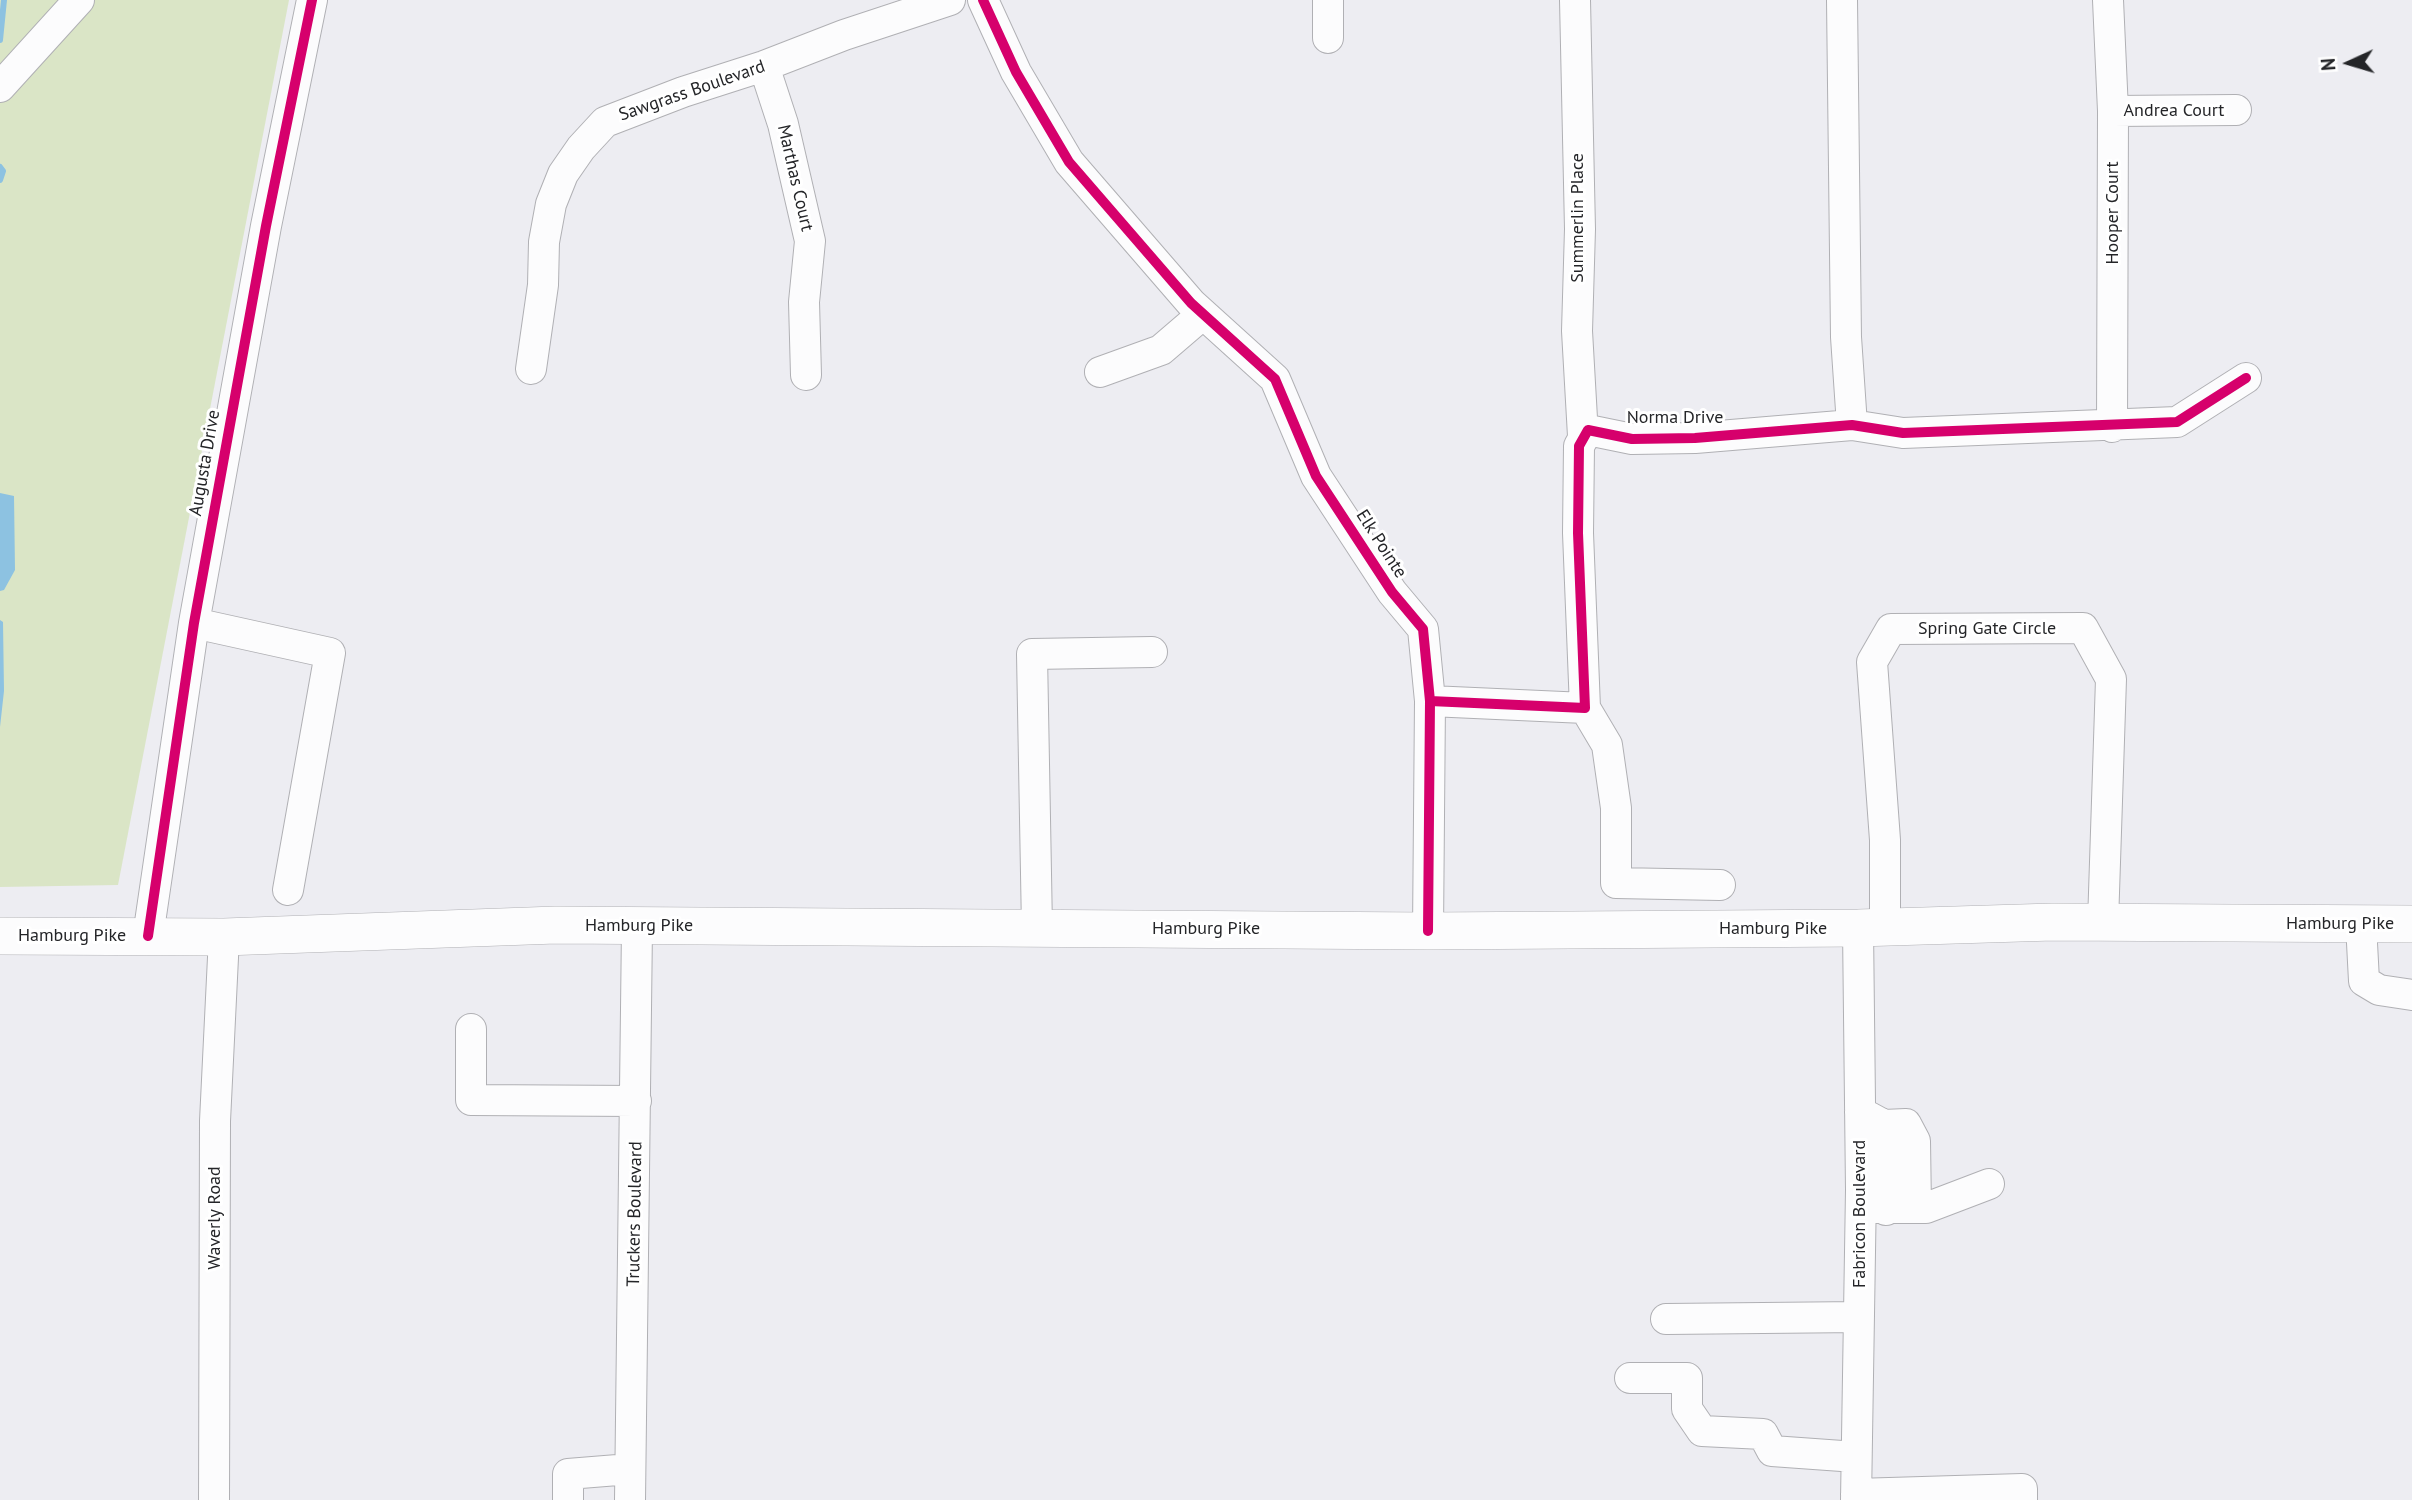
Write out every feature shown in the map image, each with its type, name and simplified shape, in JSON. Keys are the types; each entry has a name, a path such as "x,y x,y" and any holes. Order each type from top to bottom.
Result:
{"main road":[{"name":"Hamburg Pike","path":"2,940 224,937 556,925 1428,931 1872,928 2103,923 2412,924"}],"street":[{"path":"0,87 79,0"},
{"name":"Augusta Drive","path":"148,936 194,623 266,226 312,0"},
{"name":"Sawgrass Boulevard","path":"531,369 543,285 544,242 551,204 563,174 581,148 605,122 844,35 950,0"},
{"name":"Elk Pointe","path":"983,0 1016,72 1069,162 1203,314 1275,379 1316,476 1392,593 1423,629 1430,702 1428,931"},
{"path":"1328,0 1328,38"},
{"name":"Summerlin Place","path":"1575,0 1580,229 1577,331 1583,436"},
{"path":"1842,0 1846,337 1852,425"},
{"name":"Hooper Court","path":"2108,0 2113,111 2112,427"},
{"name":"Marthas Court","path":"764,66 783,124 810,241 804,302 806,375"},
{"name":"Andrea Court","path":"2113,111 2236,110"},
{"path":"1100,372 1161,350 1203,314"},
{"name":"Norma Drive","path":"1583,436 1588,430 1632,439 1695,438 1852,425 1903,433 2112,427 2177,422 2246,378"},
{"path":"1583,436 1579,446 1577,533 1585,708 1607,745 1616,808 1616,883 1720,885"},
{"path":"194,623 330,653 288,890"},
{"name":"Spring Gate Circle","path":"1872,928 1885,840 1872,662 1891,629 2083,628 2112,678 2103,923"},
{"path":"1037,928 1032,654 1152,652"},
{"path":"1430,702 1585,708"},
{"path":"2361,924 2364,981 2379,990 2412,995"},
{"name":"Truckers Boulevard","path":"630,1500 637,927"},
{"name":"Fabricon Boulevard","path":"1856,1497 1859,1317 1873,1209 1872,928"},
{"name":"Waverly Road","path":"214,1500 215,1121 224,937"},
{"path":"471,1029 471,1100 636,1101"},
{"path":"1872,1119 1906,1124 1915,1141 1916,1208"},
{"path":"1873,1209 1926,1208 1989,1184"},
{"path":"1666,1319 1859,1317"},
{"path":"1630,1378 1687,1378 1687,1409 1702,1431 1763,1434 1772,1451 1856,1457"},
{"path":"568,1500 568,1474 630,1469"},
{"path":"1856,1497 2022,1489 2022,1500"}],"green space":[{"path":"0,0 289,0 118,885 0,887"}],"water":[{"path":"0,493 14,496 15,570 4,590 0,591"},
{"path":"0,620 3,622 4,691 0,727"}],"waterway":[{"path":"0,40 4,0"},
{"path":"0,167 3,171 0,180"}],"cycle path":[{"path":"148,936 194,623 266,226 312,0"},
{"path":"983,0 1016,72 1069,162 1191,303 1275,379 1316,476 1392,592 1423,629 1430,701 1428,931"},
{"path":"1430,701 1585,708 1578,533 1579,446 1588,430 1632,439 1695,438 1852,425 1903,433 2177,422 2246,378"}]}
